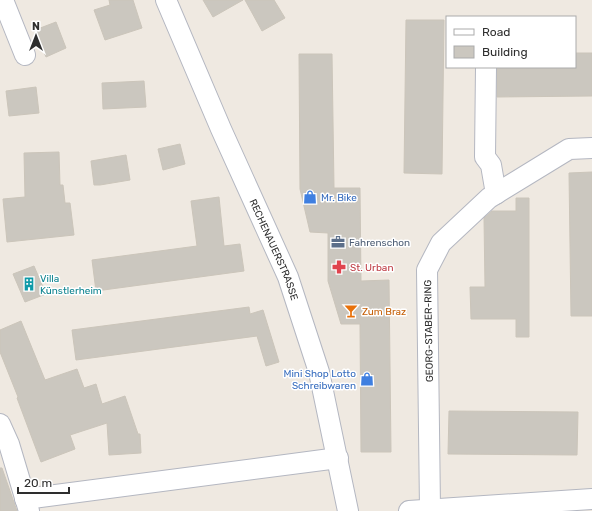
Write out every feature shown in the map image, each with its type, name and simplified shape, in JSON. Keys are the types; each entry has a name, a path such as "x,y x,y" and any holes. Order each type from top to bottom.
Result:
{"street":[{"path":"3,0 25,55"},
{"name":"RECHENAUERSTRASSE","path":"166,0 221,129 288,277 319,372 348,511"},
{"path":"486,68 485,157 491,165 496,194"},
{"name":"GEORG-STABER-RING","path":"430,510 427,270 441,243 489,198 568,149 592,148"},
{"path":"0,424 9,444 27,505 338,458"},
{"path":"409,511 592,499"}],"building":[{"path":"109,0 133,0 142,28 105,40 94,10 110,5"},
{"path":"203,0 243,0 213,17"},
{"path":"245,0 274,0 285,18 262,31"},
{"path":"406,20 444,20 442,174 404,173"},
{"path":"56,22 66,48 46,57 35,30"},
{"path":"576,53 592,53 592,96 497,97 497,68 576,68"},
{"path":"299,54 332,54 334,188 360,188 361,281 389,280 391,452 361,452 360,324 341,324 328,281 328,233 310,232 300,189"},
{"path":"144,81 146,107 103,109 102,83"},
{"path":"36,87 39,113 9,116 6,91"},
{"path":"180,144 185,164 163,170 158,149"},
{"path":"59,152 60,185 63,185 65,203 70,203 74,235 7,242 3,199 25,197 24,153"},
{"path":"126,155 130,180 94,185 91,161"},
{"path":"592,172 592,316 571,316 569,173"},
{"path":"219,197 224,246 240,244 244,271 96,291 92,260 197,246 191,201"},
{"path":"516,198 529,198 529,337 516,337 516,319 471,319 470,287 485,287 484,218 492,211 516,211"},
{"name":"Villa Künstlerheim","path":"34,266 46,294 25,302 13,274"},
{"path":"249,307 250,314 263,310 279,362 266,366 257,336 76,360 72,330"},
{"path":"21,321 45,380 77,369 84,388 96,384 102,404 125,396 138,434 140,434 141,453 109,455 107,423 70,435 75,449 41,462 0,352 0,330"},
{"path":"449,411 578,412 577,455 448,454"},
{"path":"0,468 2,468 17,511 0,511"}],"place":[{"name":"Mr. Bike","path":"310,197"},
{"name":"Fahrenschon","path":"338,242"},
{"name":"St. Urban","path":"339,267"},
{"name":"Villa Künstlerheim","path":"29,284"},
{"name":"Zum Braz","path":"351,311"},
{"name":"Mini Shop Lotto Schreibwaren","path":"367,379"}]}
